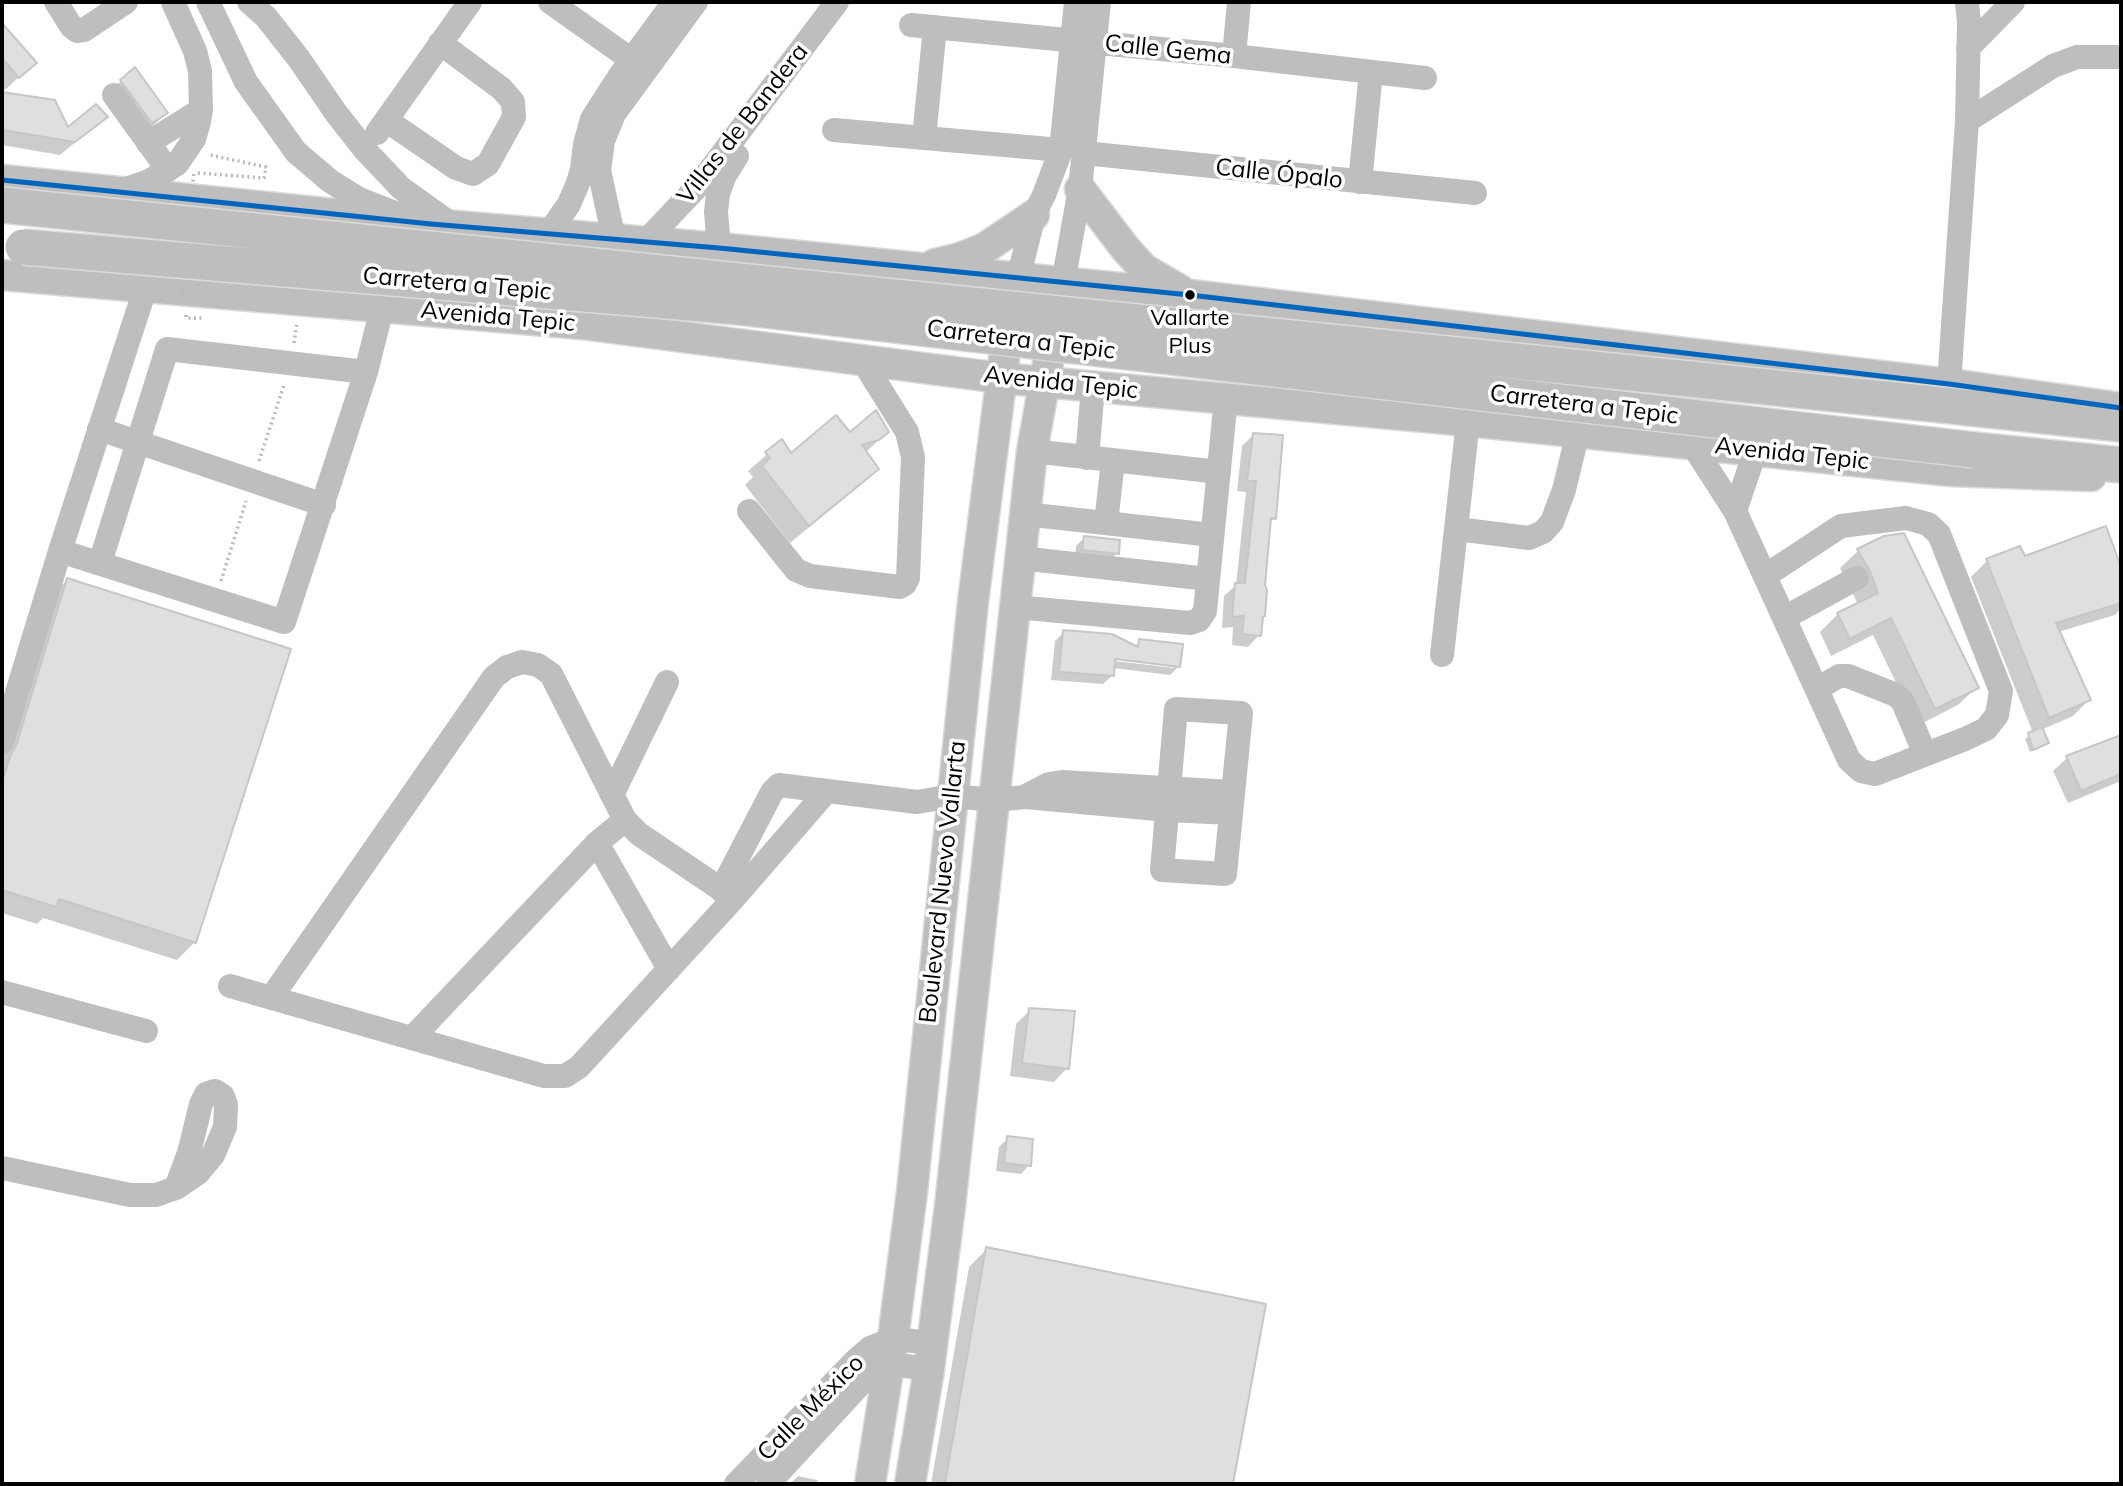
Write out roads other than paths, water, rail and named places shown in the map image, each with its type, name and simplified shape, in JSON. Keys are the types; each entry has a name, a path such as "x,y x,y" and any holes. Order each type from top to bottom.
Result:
{"highway":[{"name":"Carretera a Tepic","path":"2,205 1960,396 2121,424"},
{"name":"Carretera a Tepic","path":"12,247 739,307 2121,465"}],"main road":[{"path":"2,180 442,225 719,248 1190,295 1960,396 2121,408"},
{"path":"1080,189 1144,269 1190,295"},
{"path":"918,268 960,258 985,248 1034,215"},
{"name":"Avenida Tepic","path":"2,275 582,324 1045,382 1468,421 1951,471 2121,476"},
{"name":"Boulevard Nuevo Vallarta","path":"870,1484 912,1192 973,602 1001,377 1018,279"},
{"name":"Boulevard Nuevo Vallarta","path":"910,1484 931,1356 950,1206 1032,447 1063,283"},
{"path":"1032,447 1067,401 1089,386"}],"street":[{"path":"55,2 77,31 84,30 126,2"},
{"path":"208,2 246,82 296,152 330,181 359,199 390,212 442,225"},
{"path":"249,2 266,17 299,59 365,150 401,188 442,225"},
{"path":"365,150 470,2"},
{"path":"550,2 638,65"},
{"path":"548,234 590,170 638,65 674,2"},
{"path":"638,65 695,2"},
{"name":"Villas de Bandera","path":"708,190 837,2"},
{"name":"Villas de Bandera","path":"645,242 708,190 731,164 854,2"},
{"path":"1076,2 1084,41"},
{"path":"1063,283 1080,189 1072,151 1084,41 1099,2"},
{"path":"1234,56 1239,2"},
{"path":"1960,396 1968,24 1990,2"},
{"path":"1968,24 2013,2"},
{"path":"120,191 149,181 177,164 191,161 202,90 183,5"},
{"name":"Calle Gema","path":"924,138 923,26 1234,56 1425,78"},
{"path":"386,120 456,168 473,174 488,164 514,117 513,102 502,89 440,43"},
{"path":"1967,121 2053,66 2077,57 2121,57"},
{"path":"1360,182 1371,72"},
{"path":"114,95 168,170"},
{"path":"148,143 201,110"},
{"name":"Calle Ópalo","path":"834,130 1072,151 1475,193"},
{"path":"1018,279 1034,215 1072,151"},
{"path":"590,170 614,239"},
{"name":"Villas de Bandera","path":"708,190 716,212 719,248"},
{"path":"2,742 60,551 146,286"},
{"path":"60,551 284,622 366,372 382,308"},
{"path":"100,563 167,349 366,372"},
{"path":"749,511 796,570 810,576 900,587 905,584 908,578 913,457 907,432 862,360"},
{"path":"1087,458 1089,386"},
{"path":"1015,607 1190,623 1199,620 1205,611 1226,398"},
{"path":"1442,655 1468,421"},
{"path":"99,429 324,505"},
{"path":"1457,529 1529,538 1543,533 1552,522 1564,490 1578,432"},
{"path":"1692,444 1735,511 1849,760 1861,771 1875,774 1986,729 1997,715 2001,691 1939,534 1928,524 1906,518 1841,526 1765,576"},
{"path":"1032,447 1087,458 1219,472"},
{"path":"1735,511 1755,452"},
{"path":"1106,523 1113,461"},
{"path":"1025,514 1212,535"},
{"path":"1020,558 1208,579"},
{"path":"1784,618 1857,578"},
{"path":"271,998 494,677 508,667 523,662 538,665 551,674 625,820 639,834 728,894"},
{"path":"1816,689 1839,676 1848,676 1896,695 1903,702 1925,754"},
{"path":"612,795 667,682"},
{"path":"1176,709 1241,713 1232,802 1225,874 1162,870 1176,709"},
{"path":"728,894 772,792 779,785 917,803 952,796 995,800 1025,797 1232,802"},
{"path":"230,986 544,1076 565,1076 579,1068 669,969 728,894 826,792"},
{"path":"412,1038 597,843 625,820"},
{"path":"597,843 669,969"},
{"path":"2,992 146,1031"},
{"path":"2,1168 130,1195 156,1195 176,1188"},
{"name":"Calle México","path":"736,1484 870,1348 931,1356"},
{"name":"Calle México","path":"768,1484 891,1352"}],"place":[{"name":"Vallarte Plus","path":"1190,295"}]}
